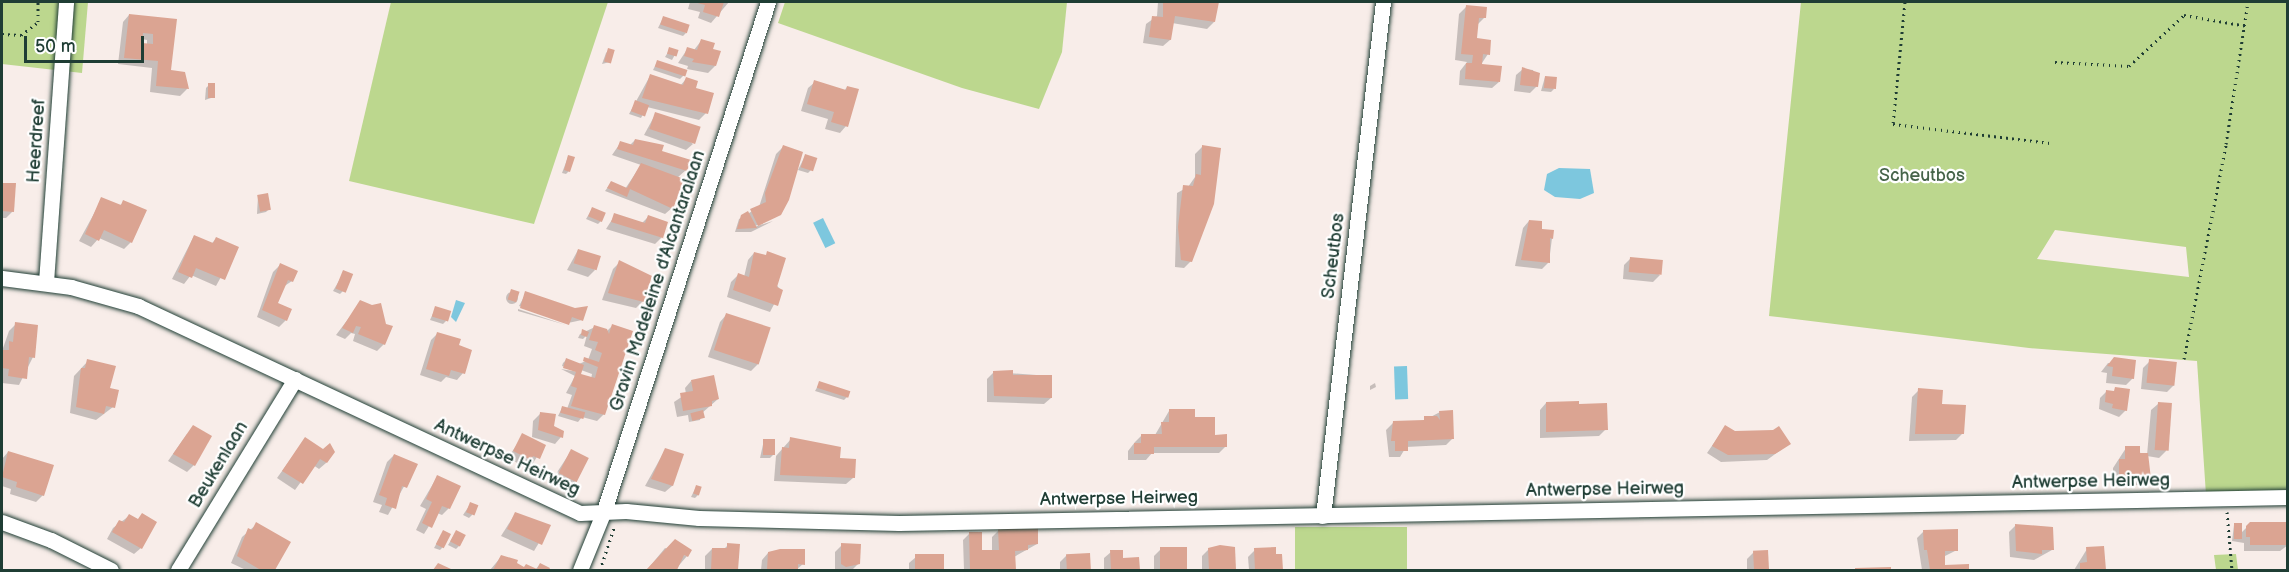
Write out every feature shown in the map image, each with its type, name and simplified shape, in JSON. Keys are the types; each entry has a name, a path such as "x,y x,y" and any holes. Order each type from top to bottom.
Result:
{"street":[{"name":"Heerdreef","path":"46,282 66,2"},
{"name":"Gravin Madeleine d'Alcantaralaan","path":"580,570 604,511 768,2"},
{"name":"Scheutbos","path":"1323,516 1383,2"},
{"name":"Antwerpse Heirweg","path":"2,278 46,282 138,306 580,513 604,511 699,518 899,522 2288,497"},
{"name":"Beukenlaan","path":"178,570 295,379"},
{"path":"2,522 51,540 111,570"}],"path":[{"path":"2,34 21,35 38,22 38,2"},
{"path":"1905,2 1893,124 2050,143"},
{"path":"2184,359 2247,26 2248,2"},
{"path":"2055,62 2129,66 2184,15 2247,26"},
{"path":"2225,499 2232,570"}],"green space":[{"path":"2,2 88,2 82,73 2,64"},
{"path":"391,2 608,2 534,224 349,181"},
{"path":"785,2 1067,2 1062,52 1039,109 962,88 778,23"},
{"name":"Scheutbos","path":"1801,2 2287,2 2287,493 2206,495 2197,361 2029,348 1769,316","holes":["2055,230 2186,247 2189,277 2037,259"]},
{"path":"1295,527 1407,527 1407,570 1295,570"},
{"path":"2236,554 2238,570 2216,570 2214,555"}],"water":[{"path":"1559,168 1590,169 1594,193 1580,199 1555,197 1544,190 1547,174"},
{"path":"823,218 835,243 825,248 813,223"},
{"path":"456,300 465,303 456,322 451,317"},
{"path":"1394,366 1407,366 1408,399 1395,399"}],"building":[{"path":"694,2 724,2 719,17 703,12 705,5"},
{"path":"1163,2 1219,2 1215,22 1175,16 1171,40 1149,37 1152,16 1163,17"},
{"path":"1466,5 1487,7 1486,18 1479,18 1477,38 1491,40 1490,55 1483,54 1482,64 1502,66 1500,82 1465,79 1466,63 1472,63 1473,55 1461,54"},
{"path":"129,14 177,19 171,70 185,72 189,89 156,86 158,61 124,58","holes":["143,33 153,34 153,44 142,43"]},
{"path":"663,16 690,25 687,33 660,25"},
{"path":"701,39 715,43 713,49 721,51 716,66 692,62 694,59 684,56 687,47 697,50"},
{"path":"669,47 679,50 677,57 667,54"},
{"path":"608,48 615,50 611,63 604,61"},
{"path":"657,60 687,70 685,77 655,67"},
{"path":"1522,67 1540,73 1538,87 1520,85"},
{"path":"650,74 683,85 686,77 698,81 696,88 714,93 708,114 642,98"},
{"path":"1545,76 1557,77 1556,89 1544,88"},
{"path":"814,80 846,90 847,86 859,89 848,127 831,122 834,112 807,104"},
{"path":"208,83 215,83 215,98 208,98"},
{"path":"635,100 649,105 645,116 631,111"},
{"path":"655,112 701,127 695,144 649,129"},
{"path":"635,139 664,145 662,151 691,160 687,171 617,149 620,141 633,145"},
{"path":"783,145 803,152 789,200 781,215 758,226 750,209 766,202 765,193"},
{"path":"1202,145 1221,148 1214,204 1192,262 1181,260 1178,227 1183,185 1193,186 1196,174 1201,175"},
{"path":"805,154 817,158 813,171 801,167"},
{"path":"568,155 575,157 570,172 564,170"},
{"path":"641,163 684,179 673,209 630,189 627,197 607,188 611,181 627,188"},
{"path":"2,183 16,183 14,212 2,211"},
{"path":"268,193 271,210 260,212 257,195"},
{"path":"101,197 121,205 123,200 147,210 132,243 104,230 99,241 85,234"},
{"path":"592,207 606,213 602,222 588,216"},
{"path":"748,211 757,228 737,229 741,215"},
{"path":"614,213 645,223 648,215 668,222 663,238 611,222"},
{"path":"1529,220 1542,221 1542,229 1554,230 1553,239 1550,238 1550,263 1521,260"},
{"path":"194,235 213,243 216,237 239,247 225,280 196,268 192,278 178,272"},
{"path":"578,249 601,256 597,270 574,263"},
{"path":"767,251 786,258 777,287 783,290 778,306 733,290 738,273 749,277 754,252 766,255"},
{"path":"1630,257 1663,260 1662,275 1629,272"},
{"path":"619,260 652,276 644,302 608,293"},
{"path":"280,263 298,271 293,282 288,280 278,303 292,309 287,321 262,310"},
{"path":"343,270 353,274 346,293 336,289"},
{"path":"511,289 520,292 516,302 508,299"},
{"path":"525,291 575,308 588,306 583,321 572,317 569,325 520,308"},
{"path":"360,300 372,305 381,303 386,324 393,326 385,345 358,334 361,327 356,326 353,333 342,328"},
{"path":"435,306 451,311 448,321 432,317"},
{"path":"726,313 771,328 759,365 714,350"},
{"path":"15,322 38,325 35,358 29,357 27,379 8,376 9,369 2,368 2,350 9,350 9,341 13,342"},
{"path":"612,324 633,331 605,415 571,406 577,388 571,386 576,372 563,368 566,358 584,365 581,374 595,378 598,367 583,361 584,357 599,362 602,353 595,350 598,342 589,340 594,325 607,329 609,334"},
{"path":"582,329 589,332 587,337 581,335"},
{"path":"437,332 461,339 459,345 472,350 465,374 451,370 449,376 426,369"},
{"path":"2114,357 2136,360 2134,379 2112,376 2113,367 2107,366"},
{"path":"87,359 116,366 110,388 119,390 115,408 106,406 104,414 76,407 81,368 85,368"},
{"path":"2149,359 2177,362 2174,386 2146,383"},
{"path":"1013,370 1013,375 1052,375 1052,398 994,396 993,371"},
{"path":"714,375 719,399 712,401 712,406 683,411 680,393 693,391 691,380"},
{"path":"819,381 850,391 848,398 817,388"},
{"path":"2115,387 2130,389 2127,411 2112,408 2113,404 2105,402 2106,390 2114,391"},
{"path":"1918,388 1943,390 1942,404 1966,405 1964,434 1915,434"},
{"path":"1579,401 1579,404 1607,403 1608,430 1546,432 1546,402"},
{"path":"2158,402 2172,403 2169,451 2155,450"},
{"path":"562,406 585,412 583,419 560,413"},
{"path":"1169,409 1195,409 1195,417 1215,417 1215,435 1227,434 1227,447 1154,447 1154,454 1134,454 1134,443 1141,443 1141,434 1162,434 1161,422 1169,422"},
{"path":"703,410 705,418 692,421 690,413"},
{"path":"1453,410 1454,439 1408,441 1408,451 1395,451 1395,441 1391,441 1393,421 1424,420 1424,416 1437,416 1440,420 1439,411"},
{"path":"540,412 556,414 554,426 564,431 563,438 538,430"},
{"path":"193,425 212,436 195,466 173,454"},
{"path":"1725,425 1735,431 1773,430 1779,426 1791,444 1775,454 1728,455 1712,446"},
{"path":"522,433 546,445 540,459 533,456 531,460 513,451"},
{"path":"305,437 323,449 330,443 335,452 327,463 320,459 303,484 282,471"},
{"path":"790,437 841,447 840,458 856,459 855,478 780,475 782,447 789,448"},
{"path":"763,439 775,439 775,455 763,455"},
{"path":"2125,446 2140,446 2140,453 2148,453 2151,479 2119,479 2119,459 2125,459"},
{"path":"665,448 684,454 673,486 651,479"},
{"path":"571,449 589,458 577,482 559,473"},
{"path":"8,451 54,465 44,496 16,487 17,482 2,477"},
{"path":"394,454 418,464 407,488 402,486 396,509 385,505 387,498 379,495"},
{"path":"437,475 461,486 450,509 442,506 432,528 422,523 432,502 426,499"},
{"path":"696,485 702,487 699,495 693,494"},
{"path":"470,502 478,505 474,515 466,512"},
{"path":"515,512 551,525 542,545 507,529"},
{"path":"142,513 157,522 142,549 112,532 119,520 124,522 129,514 138,519"},
{"path":"256,522 291,542 275,570 259,569 237,556 248,528 252,530"},
{"path":"2250,522 2288,522 2288,545 2250,545 2250,537 2246,537 2246,526"},
{"path":"2234,523 2242,523 2242,539 2234,539"},
{"path":"2015,524 2053,527 2054,550 2042,550 2042,554 2016,551"},
{"path":"1038,527 1038,544 1028,545 1028,550 1015,551 1016,570 970,570 969,532 982,532 982,550 999,550 998,528"},
{"path":"1958,529 1958,551 1945,551 1945,565 1969,564 1969,570 1930,570 1927,550 1924,550 1923,530"},
{"path":"443,530 451,534 444,548 436,544"},
{"path":"456,530 466,535 460,547 450,542"},
{"path":"675,539 692,550 688,557 684,555 677,570 646,570"},
{"path":"727,543 740,544 738,570 711,570 712,548 727,548"},
{"path":"841,543 861,544 860,564 846,567 841,564"},
{"path":"1220,545 1235,547 1236,570 1209,570 1208,548"},
{"path":"2104,546 2106,570 2080,570 2080,563 2087,562 2086,547"},
{"path":"1160,547 1187,547 1187,570 1160,570"},
{"path":"1276,547 1276,554 1282,554 1283,570 1255,570 1254,548"},
{"path":"780,549 805,549 805,565 798,564 798,570 767,570 768,552"},
{"path":"1110,550 1123,550 1123,558 1139,557 1140,570 1111,570"},
{"path":"1768,550 1769,570 1754,570 1753,551"},
{"path":"1090,553 1091,570 1067,570 1066,554"},
{"path":"915,554 944,554 944,570 915,570"},
{"path":"501,555 518,560 517,563 524,567 526,564 537,569 540,563 550,568 549,570 493,570"},
{"path":"438,563 451,569 451,570 433,570"},
{"path":"1891,567 1891,570 1855,570 1855,568"}]}
